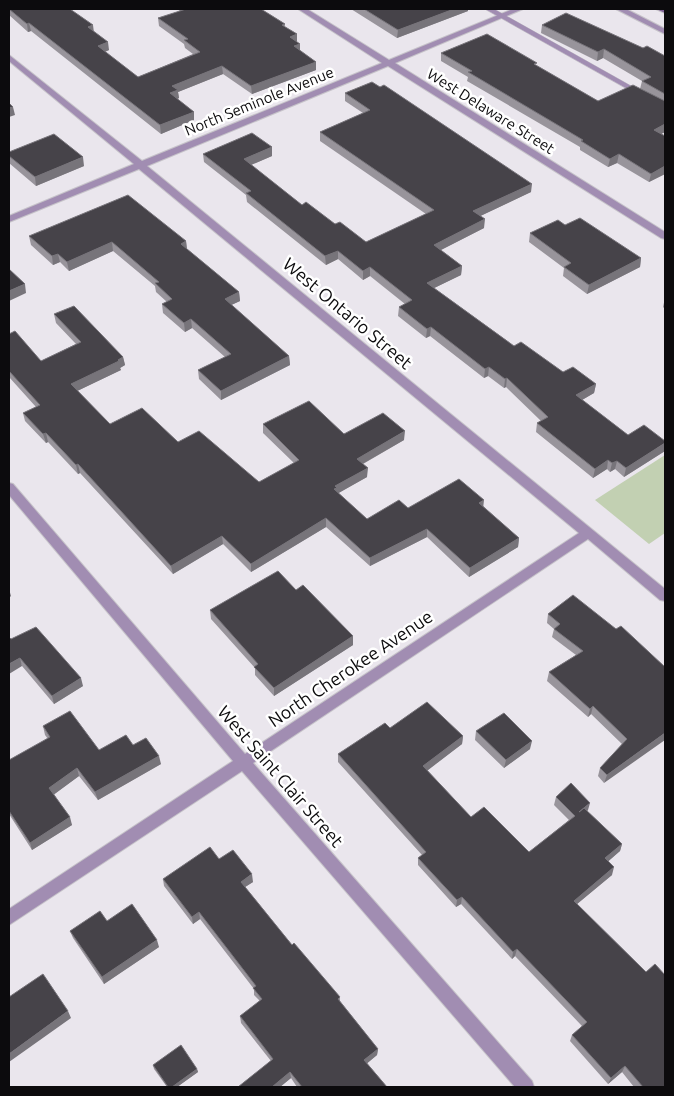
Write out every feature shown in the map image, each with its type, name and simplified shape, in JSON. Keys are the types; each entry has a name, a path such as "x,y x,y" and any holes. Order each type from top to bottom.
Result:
{"main road":[{"path":"660,9 665,11"}],"street":[{"name":"West Delaware Street","path":"302,9 665,236"},
{"name":"North Seminole Avenue","path":"9,219 519,9"},
{"path":"620,9 665,32"},
{"name":"West Ontario Street","path":"9,57 142,164 665,596"},
{"name":"West Saint Clair Street","path":"9,487 243,762 526,1087"},
{"name":"North Cherokee Avenue","path":"9,918 588,533"}],"lane":[{"path":"489,9 665,108"}],"green space":[{"path":"665,455 665,533 649,544 595,500"}],"building":[{"path":"9,9 70,9 93,25 88,27 108,42 98,46 138,77 200,52 184,40 188,39 158,18 186,9 261,9 297,34 290,37 300,44 294,46 316,62 251,86 222,66 172,86 178,90 170,93 194,112 160,125"},
{"path":"364,9 454,9 398,30"},
{"path":"566,13 643,48 647,46 665,56 665,94 642,81 651,77 604,49 598,52 542,25"},
{"path":"487,34 598,101 633,85 665,101 665,124 654,130 665,136 665,166 651,174 619,154 610,159 581,141 583,140 468,72 472,71 441,53"},
{"path":"372,82 380,87 384,85 532,184 473,211 485,219 434,245 462,266 427,283 514,346 521,342 563,372 573,367 596,384 576,395 628,435 644,425 665,441 665,443 626,468 617,461 612,463 608,460 595,469 537,423 548,417 507,378 505,379 489,367 485,369 431,327 427,329 399,307 412,300 370,267 363,271 338,251 325,256 246,193 251,191 203,154 252,133 272,147 244,159 302,205 306,202 335,224 340,222 366,242 434,210 320,132 370,110 345,93"},
{"path":"54,134 83,157 35,177 9,156 9,152"},
{"path":"128,195 186,241 181,244 239,292 225,299 289,356 221,391 198,370 231,354 191,319 184,323 162,304 172,299 155,283 159,282 112,242 67,262 58,254 52,256 29,236"},
{"path":"580,218 641,258 589,285 564,267 571,263 530,233 558,220 565,225"},
{"path":"9,269 25,284 9,291"},
{"path":"74,306 123,357 119,361 71,384 110,424 142,408 178,442 199,431 259,482 299,460 263,424 309,401 344,434 383,413 405,431 357,459 368,468 335,486 337,488 334,489 367,519 399,500 408,508 459,479 484,500 479,503 519,538 470,568 427,529 370,558 326,518 251,564 222,536 171,566 78,464 76,465 46,433 43,434 23,413 40,405 9,371 9,334 15,331 41,361 81,342 54,314"},
{"path":"278,571 296,590 303,585 353,636 274,688 254,667 258,664 210,610"},
{"path":"573,595 616,629 621,626 665,667 665,733 607,775 600,768 627,739 593,706 590,709 549,672 583,651 554,629 560,624 548,614"},
{"path":"36,627 81,678 52,696 20,658 9,664 9,637 11,639"},
{"path":"427,702 463,736 423,766 471,817 484,807 529,852 575,816 556,797 571,783 590,803 579,812 584,808 622,844 605,858 614,867 574,901 646,972 655,964 665,975 665,1087 643,1087 625,1066 611,1078 572,1035 587,1022 517,949 513,952 462,897 457,900 418,858 426,852 338,754 385,723 390,728"},
{"path":"70,711 99,750 126,735 133,745 146,738 159,756 95,792 77,768 49,788 70,817 30,843 9,811 9,760 50,737 43,726"},
{"path":"504,713 532,741 506,760 476,731"},
{"path":"210,847 219,859 233,850 252,874 241,882 292,945 294,943 340,997 338,999 378,1049 364,1060 387,1087 302,1087 290,1072 272,1087 238,1087 273,1059 240,1016 262,999 253,988 256,986 199,912 192,917 163,879"},
{"path":"132,904 157,940 102,977 70,931 100,911 107,921"},
{"path":"43,974 68,1011 9,1054 9,997"},
{"path":"181,1045 197,1069 172,1087 168,1087 153,1065"}]}
